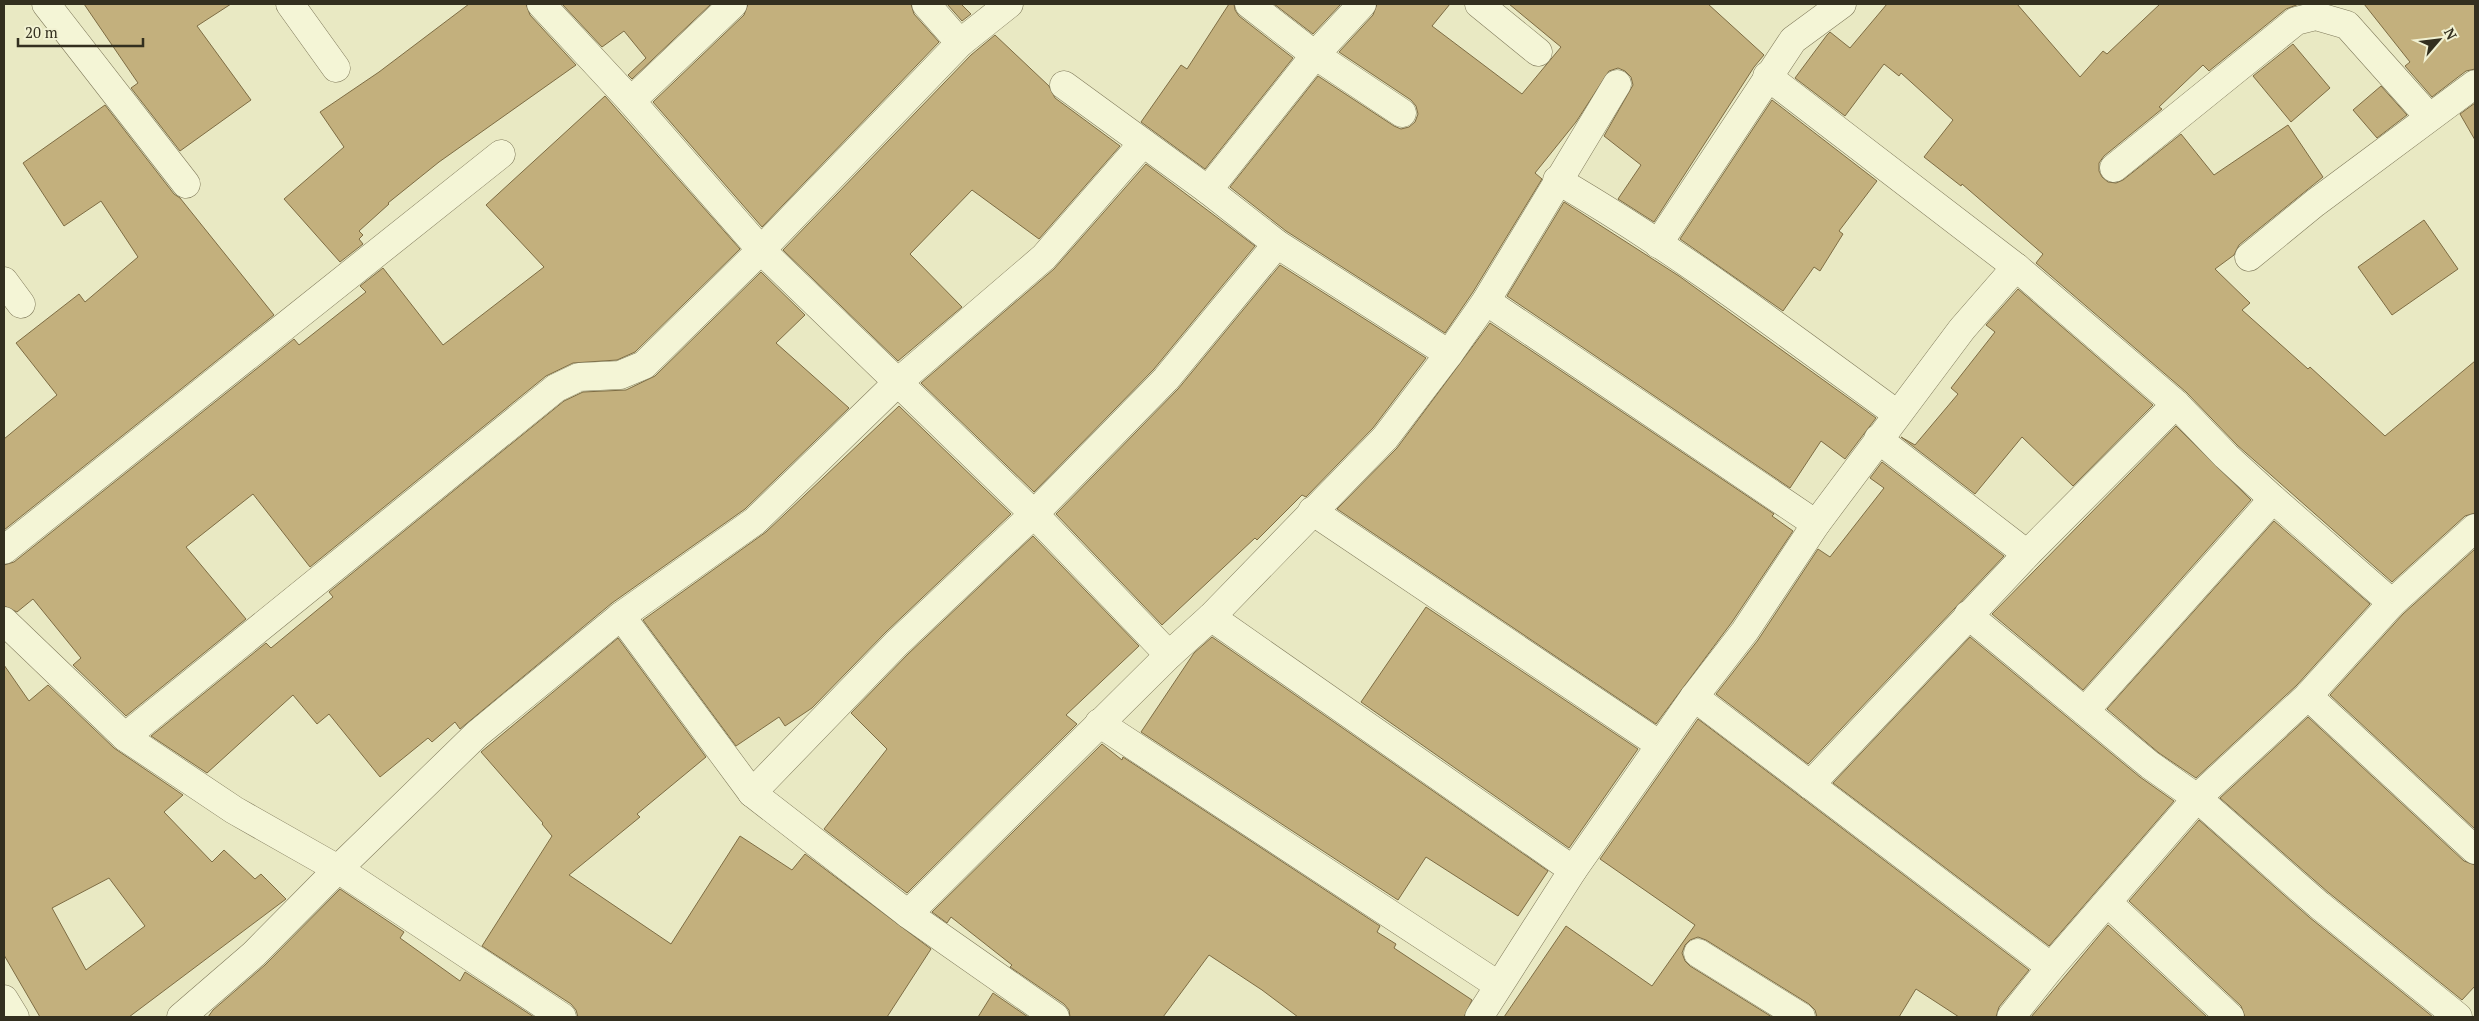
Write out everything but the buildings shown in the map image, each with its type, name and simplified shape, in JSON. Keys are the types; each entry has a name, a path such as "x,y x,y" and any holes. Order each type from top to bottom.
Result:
{"street":[{"path":"46,4 186,184"},
{"path":"290,4 336,68"},
{"path":"541,4 631,101 761,250 1034,514 1169,655"},
{"path":"631,101 733,4"},
{"path":"926,4 960,43"},
{"path":"126,737 556,388 579,377 620,375 644,365 761,250 960,43 1009,4"},
{"path":"1249,4 1315,55 1402,113"},
{"path":"1208,190 1315,55 1362,4"},
{"path":"1478,4 1538,52"},
{"path":"1658,244 1767,76 1793,40 1842,4"},
{"path":"2114,168 2296,21 2316,16 2347,25 2429,117"},
{"path":"1767,76 2016,266 2176,404 2226,456 2392,603"},
{"path":"908,914 1099,723 1211,617 1385,438 1449,354 1486,301 1557,180 1617,84"},
{"path":"2249,257 2429,117 2475,84"},
{"path":"1064,85 1208,190 1277,244 1449,354"},
{"path":"182,1017 254,954 338,869 477,734 621,616 755,521 897,383 1044,256 1143,143"},
{"path":"4,550 501,154"},
{"path":"1557,180 1610,211 1658,244 1897,414"},
{"path":"752,793 897,643 1034,514 1166,379 1277,244"},
{"path":"1479,1017 1573,870 1694,697 1745,631 1816,524 1878,438 1962,329 2016,266"},
{"path":"4,281 21,304"},
{"path":"1486,301 1816,524"},
{"path":"1810,785 1968,615 2176,404"},
{"path":"1878,438 2027,554"},
{"path":"2086,711 2273,499"},
{"path":"1312,511 1660,746"},
{"path":"2011,1017 2051,967 2197,798 2308,696 2392,603 2475,528"},
{"path":"1968,615 2150,765 2197,798 2319,905 2458,1017"},
{"path":"621,616 752,793 908,914 1055,1017"},
{"path":"1211,617 1573,870"},
{"path":"4,622 126,737 234,810 338,869 562,1017"},
{"path":"2308,696 2475,850"},
{"path":"1694,697 2051,967"},
{"path":"1099,723 1498,985"},
{"path":"2108,902 2230,1017"},
{"path":"1698,953 1800,1017"},
{"path":"4,999 15,1017"}]}
